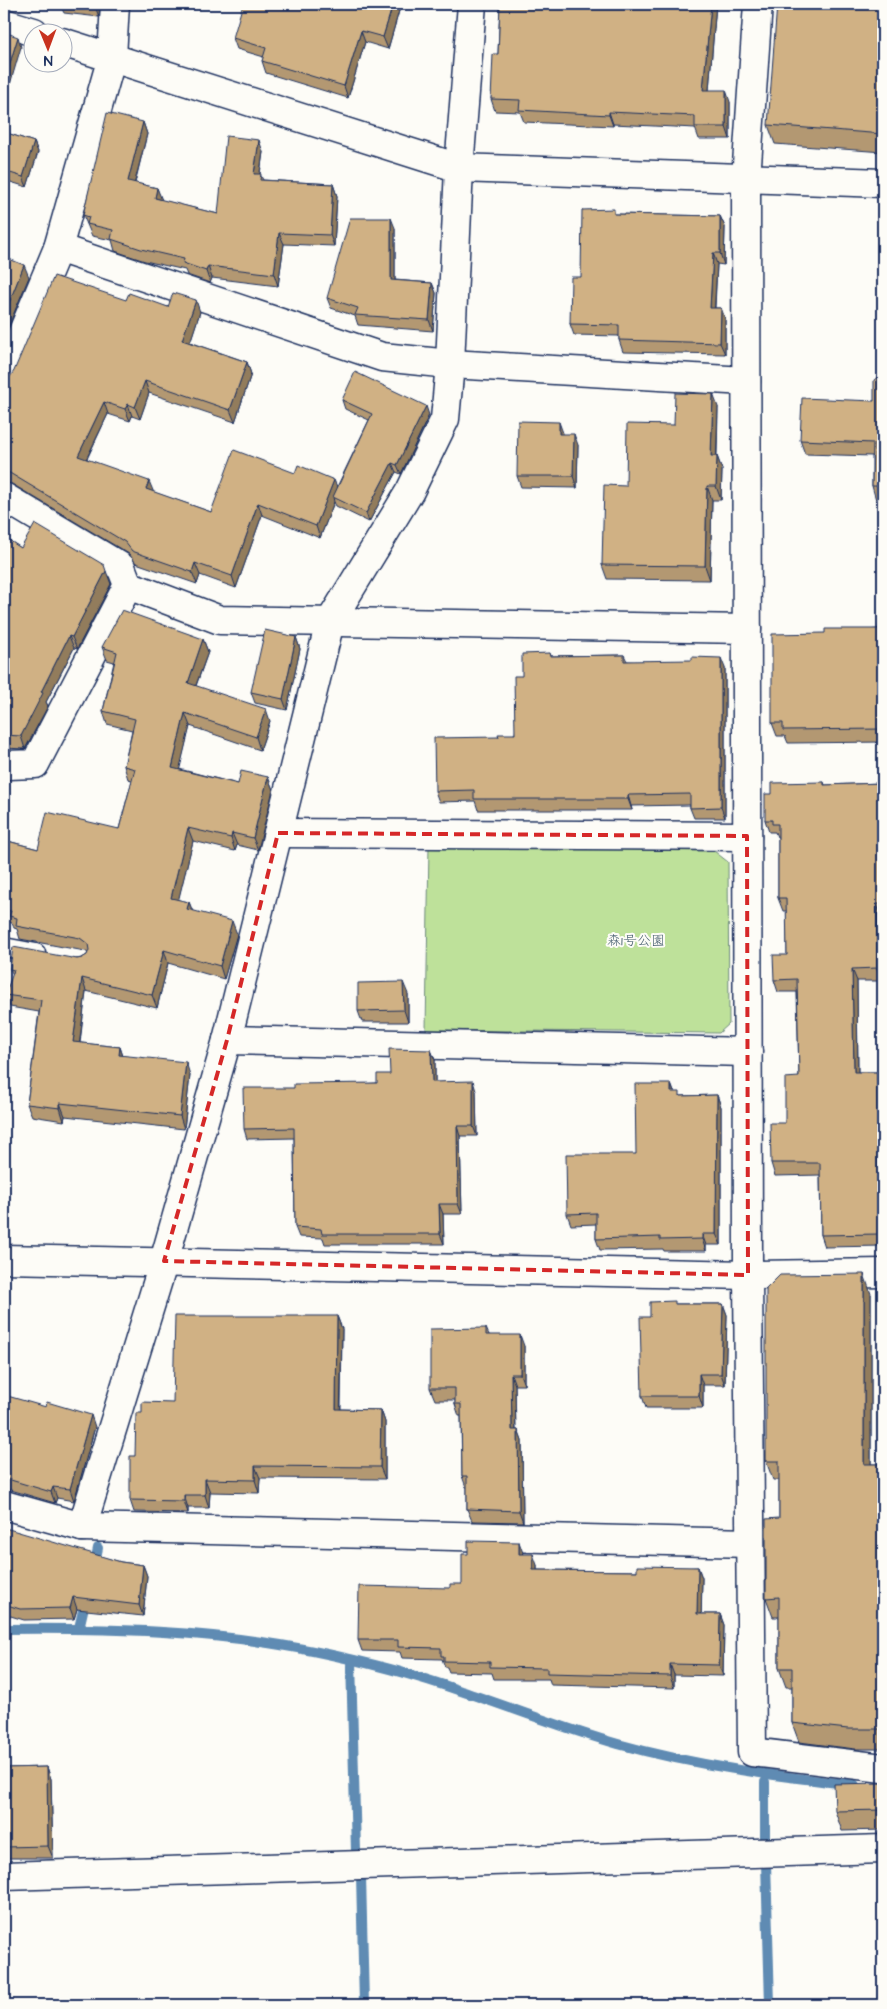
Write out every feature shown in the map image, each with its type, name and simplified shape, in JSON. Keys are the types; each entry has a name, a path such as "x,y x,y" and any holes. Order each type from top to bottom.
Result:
{"street":[{"path":"4,377 11,340 58,248 112,57 115,4"},
{"path":"82,1527 164,1261 227,1040 330,622 410,491 445,418 450,364 459,168 472,4"},
{"path":"758,4 746,179 748,1275 752,1752 883,1768"},
{"path":"4,23 22,28"},
{"path":"72,45 459,168 883,183"},
{"path":"58,248 382,357 450,364 746,382"},
{"path":"4,498 121,567 128,585 220,620 747,629"},
{"path":"5,769 35,764 128,585"},
{"path":"278,833 747,836"},
{"path":"227,1040 748,1052"},
{"path":"4,1259 748,1275 883,1273"},
{"path":"4,1505 82,1527 750,1543"},
{"path":"4,1876 883,1849"}],"lane":[{"path":"4,947 57,956"}],"highlighted area":[{"path":"278,833 747,836 748,1275 164,1261 227,1040"}],"green space":[{"name":"森1号公園","path":"429,846 714,851 728,862 729,1024 719,1033 426,1030"}],"building":[{"path":"70,4 95,4 95,6"},
{"path":"243,4 393,4 383,37 361,31 344,86 262,61 266,48 233,38"},
{"path":"500,4 711,4 703,90 726,90 726,127 695,127 695,116 609,112 609,115 519,110 520,100 491,99 493,54 498,54"},
{"path":"777,4 883,4 883,134 768,125"},
{"path":"4,32 18,37 4,82"},
{"path":"107,113 143,122 128,181 157,188 155,198 218,214 226,136 259,140 254,174 261,174 260,180 333,184 330,235 279,233 274,274 208,266 206,271 183,263 184,259 141,249 111,239 113,230 87,224 89,217 83,215"},
{"path":"4,132 34,142 23,177 4,171"},
{"path":"614,209 614,214 720,216 720,253 713,253 710,308 721,308 720,343 619,340 619,325 570,324 571,277 581,277 582,210"},
{"path":"350,218 391,218 391,280 432,283 429,320 355,315 358,308 327,298"},
{"path":"4,257 24,265 4,315"},
{"path":"54,276 126,300 129,293 168,307 173,293 196,300 182,340 247,362 230,410 145,381 135,407 128,404 125,409 104,402 78,456 149,481 146,489 211,512 234,450 295,473 298,465 334,480 316,526 258,503 232,576 195,563 192,572 132,551 125,542 4,471 4,380 9,378 14,371"},
{"path":"355,372 426,406 397,465 392,463 366,513 333,497 372,414 342,400"},
{"path":"883,373 883,486 872,486 873,443 800,440 802,398 874,401 874,380"},
{"path":"675,393 713,394 711,456 717,456 716,486 707,486 705,566 602,565 604,485 626,486 627,424 674,425"},
{"path":"518,421 559,422 559,434 574,434 573,476 517,476"},
{"path":"35,524 104,565 106,571 72,637 69,636 21,736 4,735 4,537 21,548"},
{"path":"122,610 203,639 188,683 266,709 256,737 185,713 172,768 238,784 241,771 268,777 253,838 232,833 231,838 188,828 171,898 189,902 187,909 232,921 220,966 164,950 152,995 82,978 73,1042 120,1047 119,1055 186,1062 180,1116 60,1103 60,1108 27,1104 41,1000 5,995 14,970 10,969 13,947 77,959 87,955 89,950 88,944 80,938 16,926 17,918 9,916 11,911 4,910 4,840 38,849 47,812 119,829 135,769 124,766 135,719 103,711 117,652 102,647"},
{"path":"883,612 883,729 783,730 783,723 772,723 772,634 825,633 825,629 878,629"},
{"path":"265,630 296,637 283,699 251,692"},
{"path":"550,653 550,656 624,655 624,661 692,660 692,657 721,658 721,807 690,808 690,794 628,795 628,799 474,799 474,790 435,791 434,738 499,737 498,734 515,734 514,676 522,676 522,654"},
{"path":"824,782 824,785 883,783 883,904 877,904 877,968 852,969 854,1072 877,1072 879,1234 821,1235 820,1163 771,1163 770,1123 785,1123 785,1078 799,1077 797,979 774,980 773,955 787,955 786,898 778,898 778,824 772,824 772,820 765,820 765,794 772,794 772,783"},
{"path":"403,982 404,1010 358,1011 358,983"},
{"path":"389,1049 431,1050 432,1082 473,1081 473,1126 457,1126 458,1204 439,1204 440,1234 322,1234 321,1229 295,1227 294,1128 244,1129 243,1088 294,1088 294,1084 377,1083 377,1074 390,1074"},
{"path":"635,1084 671,1084 671,1092 680,1092 680,1096 717,1095 716,1234 702,1234 702,1239 660,1240 660,1237 596,1239 596,1213 567,1214 566,1154 636,1154"},
{"path":"864,1274 864,1464 883,1464 883,1729 848,1729 792,1723 792,1668 779,1668 779,1597 766,1598 766,1519 779,1518 779,1461 766,1461 766,1289 780,1275"},
{"path":"675,1301 675,1304 723,1304 721,1374 699,1374 699,1396 642,1396 640,1317 650,1317 650,1302"},
{"path":"175,1316 337,1316 336,1409 381,1410 380,1467 255,1466 255,1480 205,1479 205,1495 184,1495 184,1501 130,1500 130,1456 135,1456 136,1413 142,1413 142,1402 173,1403"},
{"path":"486,1328 486,1335 520,1335 520,1374 511,1374 512,1430 518,1430 519,1511 467,1509 467,1476 462,1476 461,1404 455,1404 455,1388 430,1388 430,1329"},
{"path":"4,1395 46,1407 47,1402 91,1415 70,1489 53,1487 51,1492 4,1478"},
{"path":"5,1528 121,1562 143,1565 139,1605 73,1597 70,1608 20,1609 4,1604"},
{"path":"468,1541 519,1542 519,1554 533,1554 533,1570 637,1571 637,1566 698,1567 697,1614 720,1614 719,1665 670,1664 670,1676 547,1673 547,1668 490,1667 490,1662 444,1661 444,1656 441,1656 441,1648 398,1647 398,1640 358,1640 359,1586 450,1588 450,1584 462,1584 462,1554 468,1554"},
{"path":"47,1767 48,1846 4,1847 4,1768"},
{"path":"883,1783 883,1810 835,1811 834,1784"}],"waterway":[{"path":"94,1567 98,1548"},
{"path":"79,1628 86,1598"},
{"path":"4,1629 159,1632 275,1644 369,1664 425,1679 578,1732 647,1752 736,1769 855,1785"},
{"path":"351,1660 356,1852"},
{"path":"765,1782 765,1842"},
{"path":"766,1862 770,2005"},
{"path":"361,1875 364,2005"}]}
